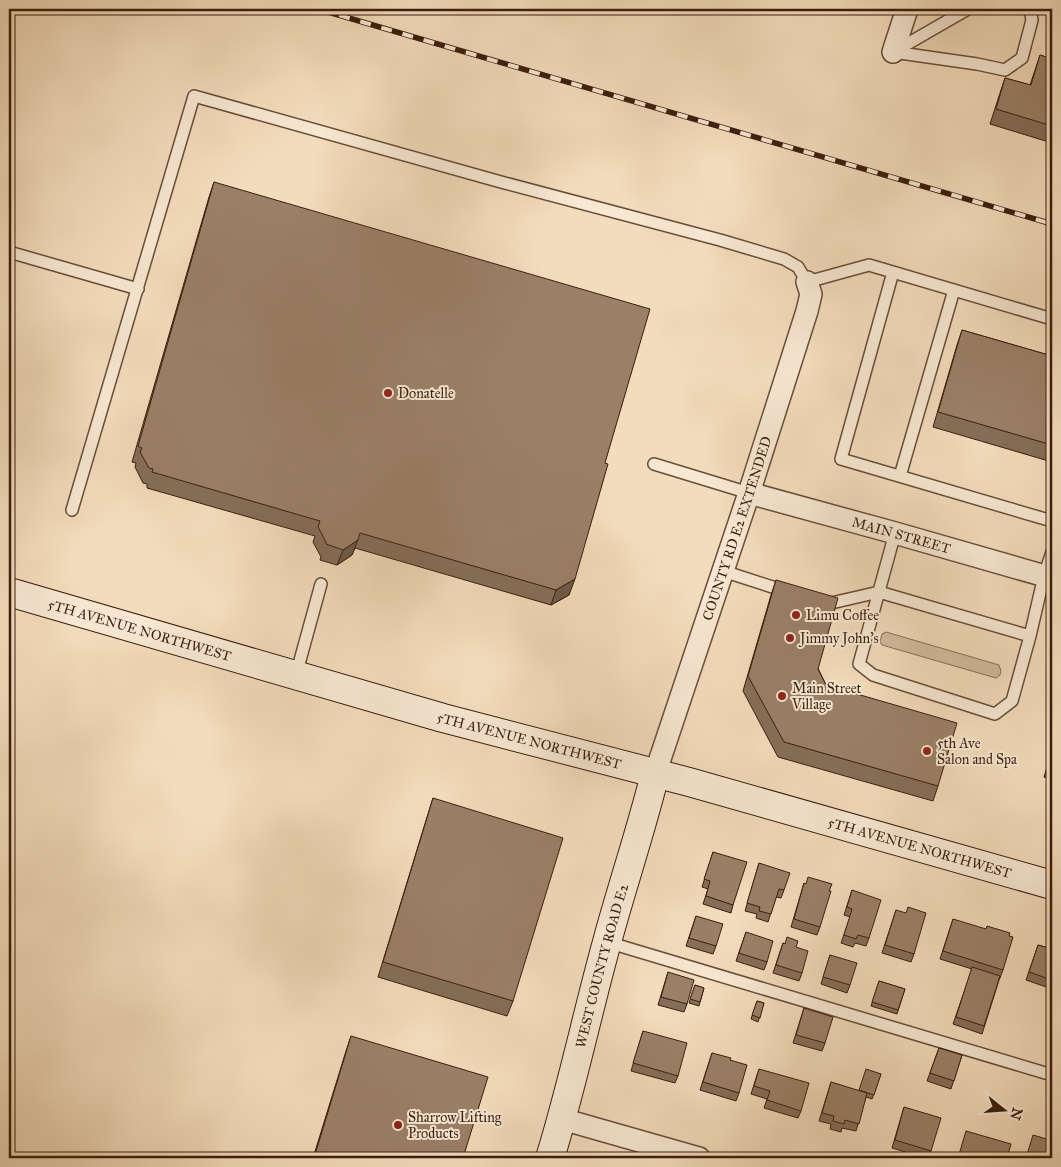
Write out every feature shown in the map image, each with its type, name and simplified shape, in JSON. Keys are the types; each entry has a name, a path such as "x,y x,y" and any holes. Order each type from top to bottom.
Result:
{"street":[{"path":"893,52 907,9"},
{"name":"COUNTY RD E2 EXTENDED","path":"656,774 807,312 810,294 807,282"},
{"name":"MAIN STREET","path":"749,493 1048,577"},
{"name":"5TH AVENUE NORTHWEST","path":"9,592 443,718 689,782 1052,885"},
{"name":"WEST COUNTY ROAD E2","path":"550,1158 562,1119 606,942 656,774"},
{"path":"562,1119 699,1158"}],"lane":[{"path":"893,52 968,9"},
{"path":"893,52 1005,70 1022,58 1032,20 1030,9"},
{"path":"72,510 194,96 784,259 798,267 807,282 869,265 1052,319"},
{"path":"9,252 138,289"},
{"path":"893,272 841,459 1052,521"},
{"path":"900,476 954,290"},
{"path":"654,464 749,493"},
{"path":"896,533 859,664 873,675 995,714 1012,701 1048,577 1052,552"},
{"path":"723,571 827,604 879,592 1030,636"},
{"path":"296,675 321,584"},
{"path":"606,942 1052,1075"}],"shaded area":[{"path":"886,632 999,665 1000,675 996,678 882,645 880,642 882,634"}],"building":[{"path":"1040,55 1052,59 1052,126 996,109 1005,78 1031,85"},
{"name":"Donatelle","path":"214,182 650,309 605,463 608,464 575,579 556,590 360,533 358,540 343,550 326,544 318,527 320,521 152,472 153,469 149,468 140,452 142,448 138,446"},
{"path":"962,330 1052,356 1052,445 938,412"},
{"name":"Main Street Village","path":"776,580 838,598 818,669 826,685 957,723 938,786 784,742 748,676"},
{"path":"433,798 563,838 513,1001 383,962"},
{"path":"713,852 747,862 733,905 706,896 710,881 704,879"},
{"path":"759,863 790,873 784,890 779,889 771,914 759,911 760,907 747,903"},
{"path":"808,877 832,884 820,927 794,919 804,883 806,884"},
{"path":"852,890 881,900 869,938 858,935 856,939 844,935 852,909 847,907"},
{"path":"908,907 926,913 914,954 885,945 896,910 906,913"},
{"path":"696,916 723,924 716,946 689,938"},
{"path":"953,919 986,929 987,926 1010,933 1009,936 1013,937 1003,970 943,951"},
{"path":"746,932 773,941 767,962 739,953"},
{"path":"787,937 798,941 796,947 808,951 802,973 776,965 783,943 785,944"},
{"path":"1038,945 1052,949 1052,980 1029,972"},
{"path":"830,955 857,963 850,985 823,977"},
{"path":"972,967 1000,976 984,1026 956,1017"},
{"path":"668,972 694,980 687,1004 661,997"},
{"path":"879,981 905,989 898,1010 872,1002"},
{"path":"695,985 704,988 700,1002 690,999"},
{"path":"757,1001 764,1003 760,1018 752,1015"},
{"path":"804,1008 833,1017 825,1043 796,1035"},
{"path":"643,1031 687,1043 678,1076 633,1063"},
{"name":"Sharrow Lifting Products","path":"351,1036 488,1077 463,1158 455,1158 433,1152 431,1158 314,1158"},
{"path":"939,1048 962,1055 954,1081 930,1073"},
{"path":"712,1053 747,1065 739,1093 703,1082"},
{"path":"759,1069 809,1083 801,1111 767,1100 770,1091 754,1086"},
{"path":"866,1069 881,1074 874,1095 859,1090"},
{"path":"831,1082 867,1093 859,1124 845,1120 844,1124 833,1121 834,1116 822,1113"},
{"path":"904,1107 941,1118 931,1151 895,1140"},
{"path":"966,1131 1011,1144 1007,1158 958,1158"},
{"path":"1033,1135 1050,1140 1047,1152 1052,1154 1052,1158 1026,1158"}],"railway":[{"path":"318,9 1052,224"}],"place":[{"name":"Donatelle","path":"388,393"},
{"name":"Limu Coffee","path":"796,615"},
{"name":"Jimmy John's","path":"790,638"},
{"name":"Main Street Village","path":"782,696"},
{"name":"5th Ave Salon and Spa","path":"927,751"},
{"name":"Sharrow Lifting Products","path":"398,1125"}]}
